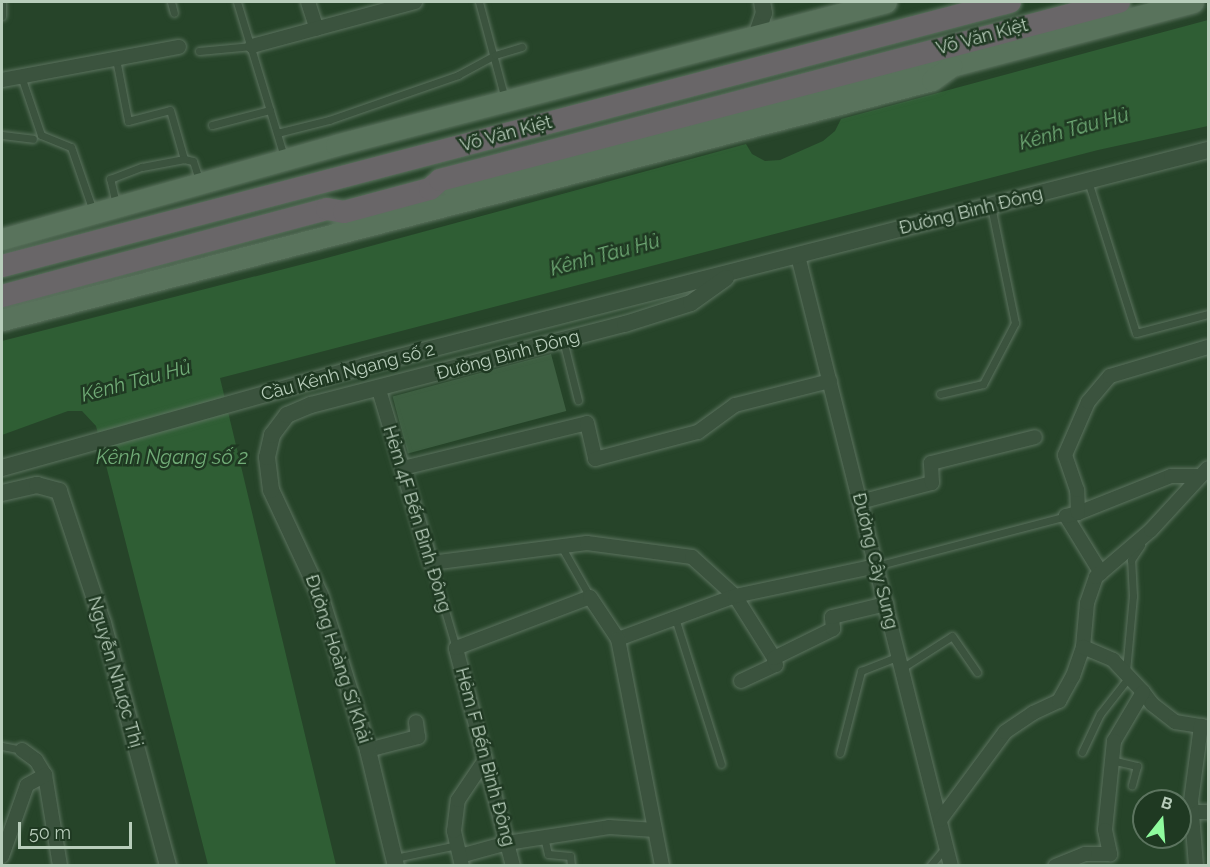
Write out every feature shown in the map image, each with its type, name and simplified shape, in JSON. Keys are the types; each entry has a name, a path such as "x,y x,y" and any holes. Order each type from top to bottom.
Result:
{"highway":[{"name":"Võ Văn Kiệt","path":"2,266 1010,2"},
{"name":"Võ Văn Kiệt","path":"2,296 327,209 344,212 430,189 440,180 1119,2"}],"main road":[{"name":"Võ Văn Kiệt","path":"2,239 285,160 886,2"},
{"name":"Võ Văn Kiệt","path":"430,189 443,191 928,66 951,66 1193,2"},
{"name":"Võ Văn Kiệt","path":"2,320 932,80 951,66"},
{"name":"Võ Văn Kiệt","path":"2,309 329,222 344,212"}],"street":[{"path":"308,2 317,29"},
{"path":"252,46 317,29 368,7 415,2"},
{"path":"756,36 763,7 788,27"},
{"path":"2,80 180,47"},
{"name":"Đường Bình Đông","path":"696,282 1209,150"},
{"name":"Đường Cây Sung","path":"798,256 951,866"},
{"name":"Đường Bình Đông","path":"278,424 287,415 311,405 379,390 691,303 733,272"},
{"name":"Cầu Kênh Ngang số 2","path":"2,468 364,366 696,282"},
{"path":"1101,573 1072,515 1077,490 1065,455 1088,402 1110,376 1209,347"},
{"path":"403,468 587,423 595,459 698,432 735,405 830,381"},
{"name":"Hẻm 4F Bến Bình Đông","path":"379,390 431,563"},
{"name":"Đường Hoàng Sĩ Khải","path":"278,424 267,457 271,490 320,595 368,750 395,862"},
{"path":"860,502 932,483 931,463 1035,437"},
{"path":"1072,515 1171,476 1204,472"},
{"path":"940,820 1005,732 1033,712 1059,701 1073,676 1083,647 1087,603 1101,573 1151,530 1204,472"},
{"name":"Nguyễn Nhược Thị","path":"2,493 37,485 59,491 103,623 168,866"},
{"path":"431,563 587,543 692,557 735,596 774,658 776,665 741,681"},
{"path":"618,639 735,596 876,566"},
{"path":"456,648 590,597 618,639 662,866"},
{"path":"774,658 833,629 832,617 886,604"},
{"path":"1083,647 1129,673 1152,704 1176,722 1205,727 1192,812 1196,866"},
{"name":"Hẻm F Bến Bình Đông","path":"456,648 513,866"},
{"path":"1055,866 1085,854 1110,860 1105,830 1114,741 1126,715 1143,692"},
{"path":"368,750 418,737 416,722"},
{"path":"22,750 36,760 45,775 60,866"},
{"path":"485,760 458,801 454,831 460,855 507,843 609,827 655,830"},
{"path":"2,856 27,785 45,775"},
{"path":"1192,812 1209,812"}],"lane":[{"path":"2,2 2,16"},
{"path":"171,2 174,13"},
{"path":"237,2 285,160"},
{"path":"479,2 506,102"},
{"path":"199,51 252,46"},
{"path":"277,134 329,120 458,75 495,55 522,47"},
{"path":"116,59 128,121 170,110 184,159"},
{"path":"21,76 41,135 70,147 94,213"},
{"path":"212,125 270,110"},
{"path":"2,135 33,139"},
{"path":"117,207 110,179 142,167 184,159 193,161 201,183"},
{"path":"1088,181 1136,333 1209,314"},
{"path":"940,394 983,384 1015,323 991,206"},
{"path":"563,340 578,400"},
{"path":"876,566 1072,515"},
{"path":"1082,752 1100,714 1129,673 1133,596 1131,560 1151,530"},
{"path":"561,546 590,597"},
{"name":"Hẻm 4F Bến Bình Đông","path":"431,563 456,648"},
{"path":"675,618 721,764"},
{"path":"840,753 861,671 900,662 952,636 977,672"},
{"path":"2,746 22,750"},
{"path":"1111,760 1137,766 1132,785"},
{"path":"544,837 548,854 570,856 571,866"},
{"path":"930,866 947,846"},
{"path":"395,862 460,855"}],"water":[{"name":"Kênh Tàu Hủ","path":"1208,20 1208,126 1098,150 220,378 336,865 208,865 96,426 82,411 68,411 2,435 2,341 323,259 746,144 752,154 765,161 780,160 823,141 835,131 841,119"}],"building":[{"path":"551,354 566,411 408,453 393,396"}],"water label":[{"name":"Kênh Ngang số 2","path":"172,457"}]}
